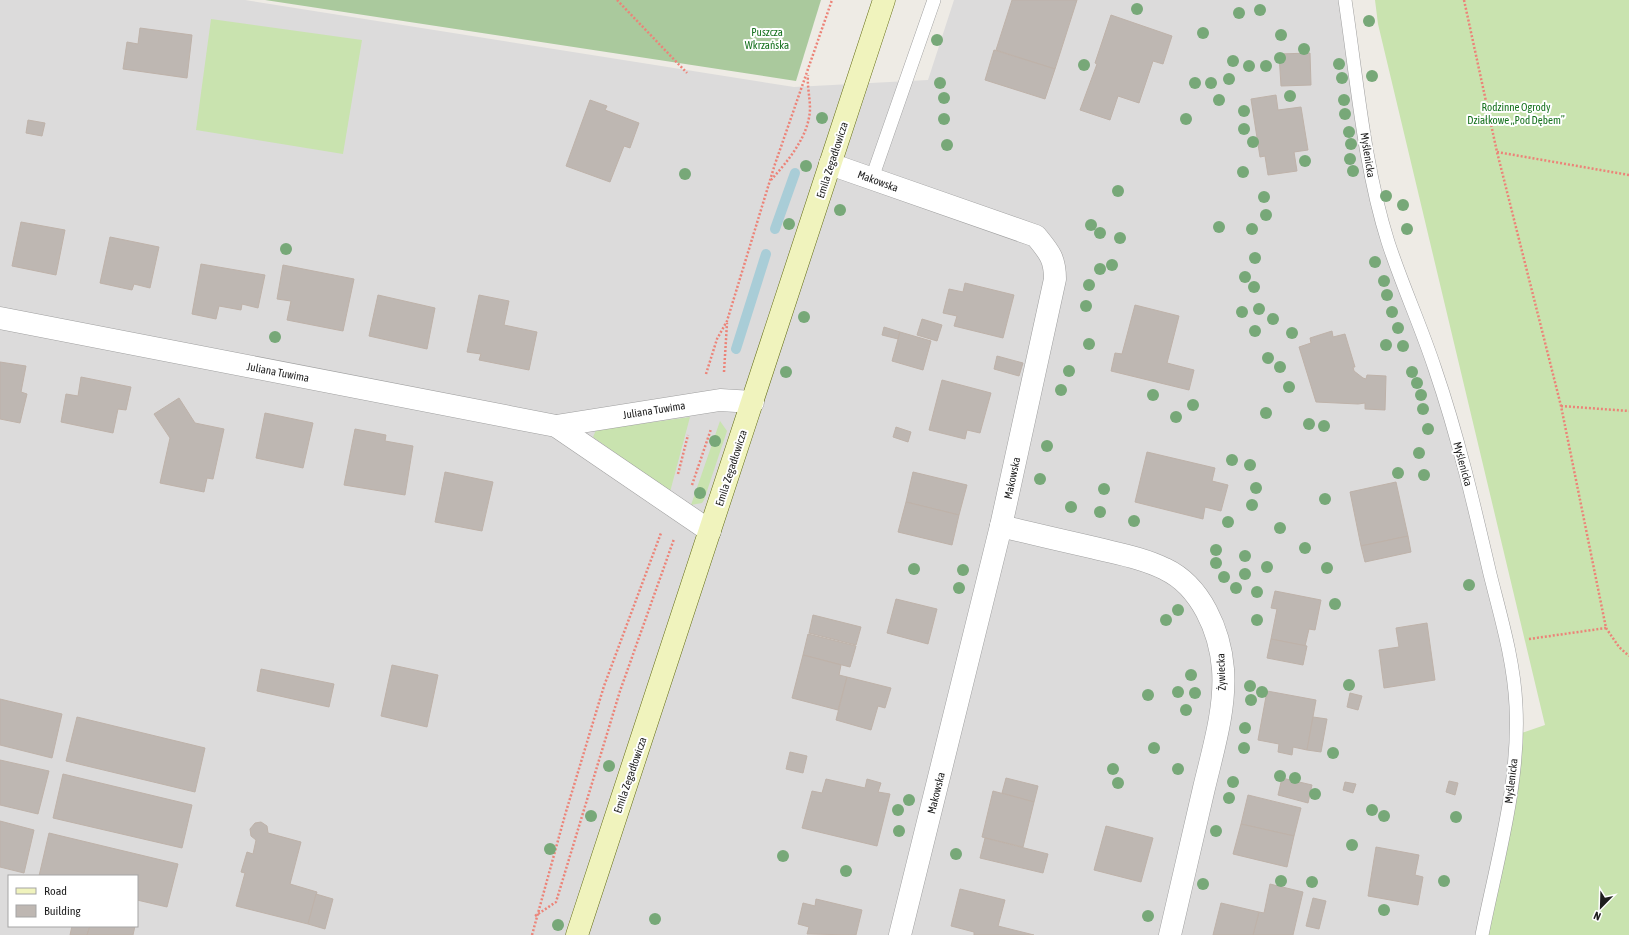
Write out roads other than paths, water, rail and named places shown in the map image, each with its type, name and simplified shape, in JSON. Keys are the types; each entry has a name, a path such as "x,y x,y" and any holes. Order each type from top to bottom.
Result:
{"main road":[{"name":"Emila Zegadłowicza","path":"578,935 884,0"}],"street":[{"name":"Makowska","path":"830,164 1036,236 1050,253 1055,266 1055,279 1001,526 900,935"},
{"name":"Juliana Tuwima","path":"0,318 556,426 720,400 753,402"},
{"name":"Juliana Tuwima","path":"556,426 710,532"},
{"name":"Żywiecka","path":"1001,526 1140,559 1166,569 1186,585 1202,602 1213,625 1221,650 1223,671 1222,703 1214,746 1170,935"}],"lane":[{"path":"872,178 934,0"},
{"name":"Myślenicka","path":"1345,0 1376,199 1389,244 1436,370 1464,464 1513,668 1516,707 1514,759 1503,837 1482,935"}],"waterway":[{"path":"775,229 795,173"},
{"path":"736,349 766,254"}],"park label":[{"name":"Puszcza Wkrzańska","path":"767,38"},
{"name":"Rodzinne Ogrody Działkowe „Pod Dębem”","path":"1516,113"}]}
